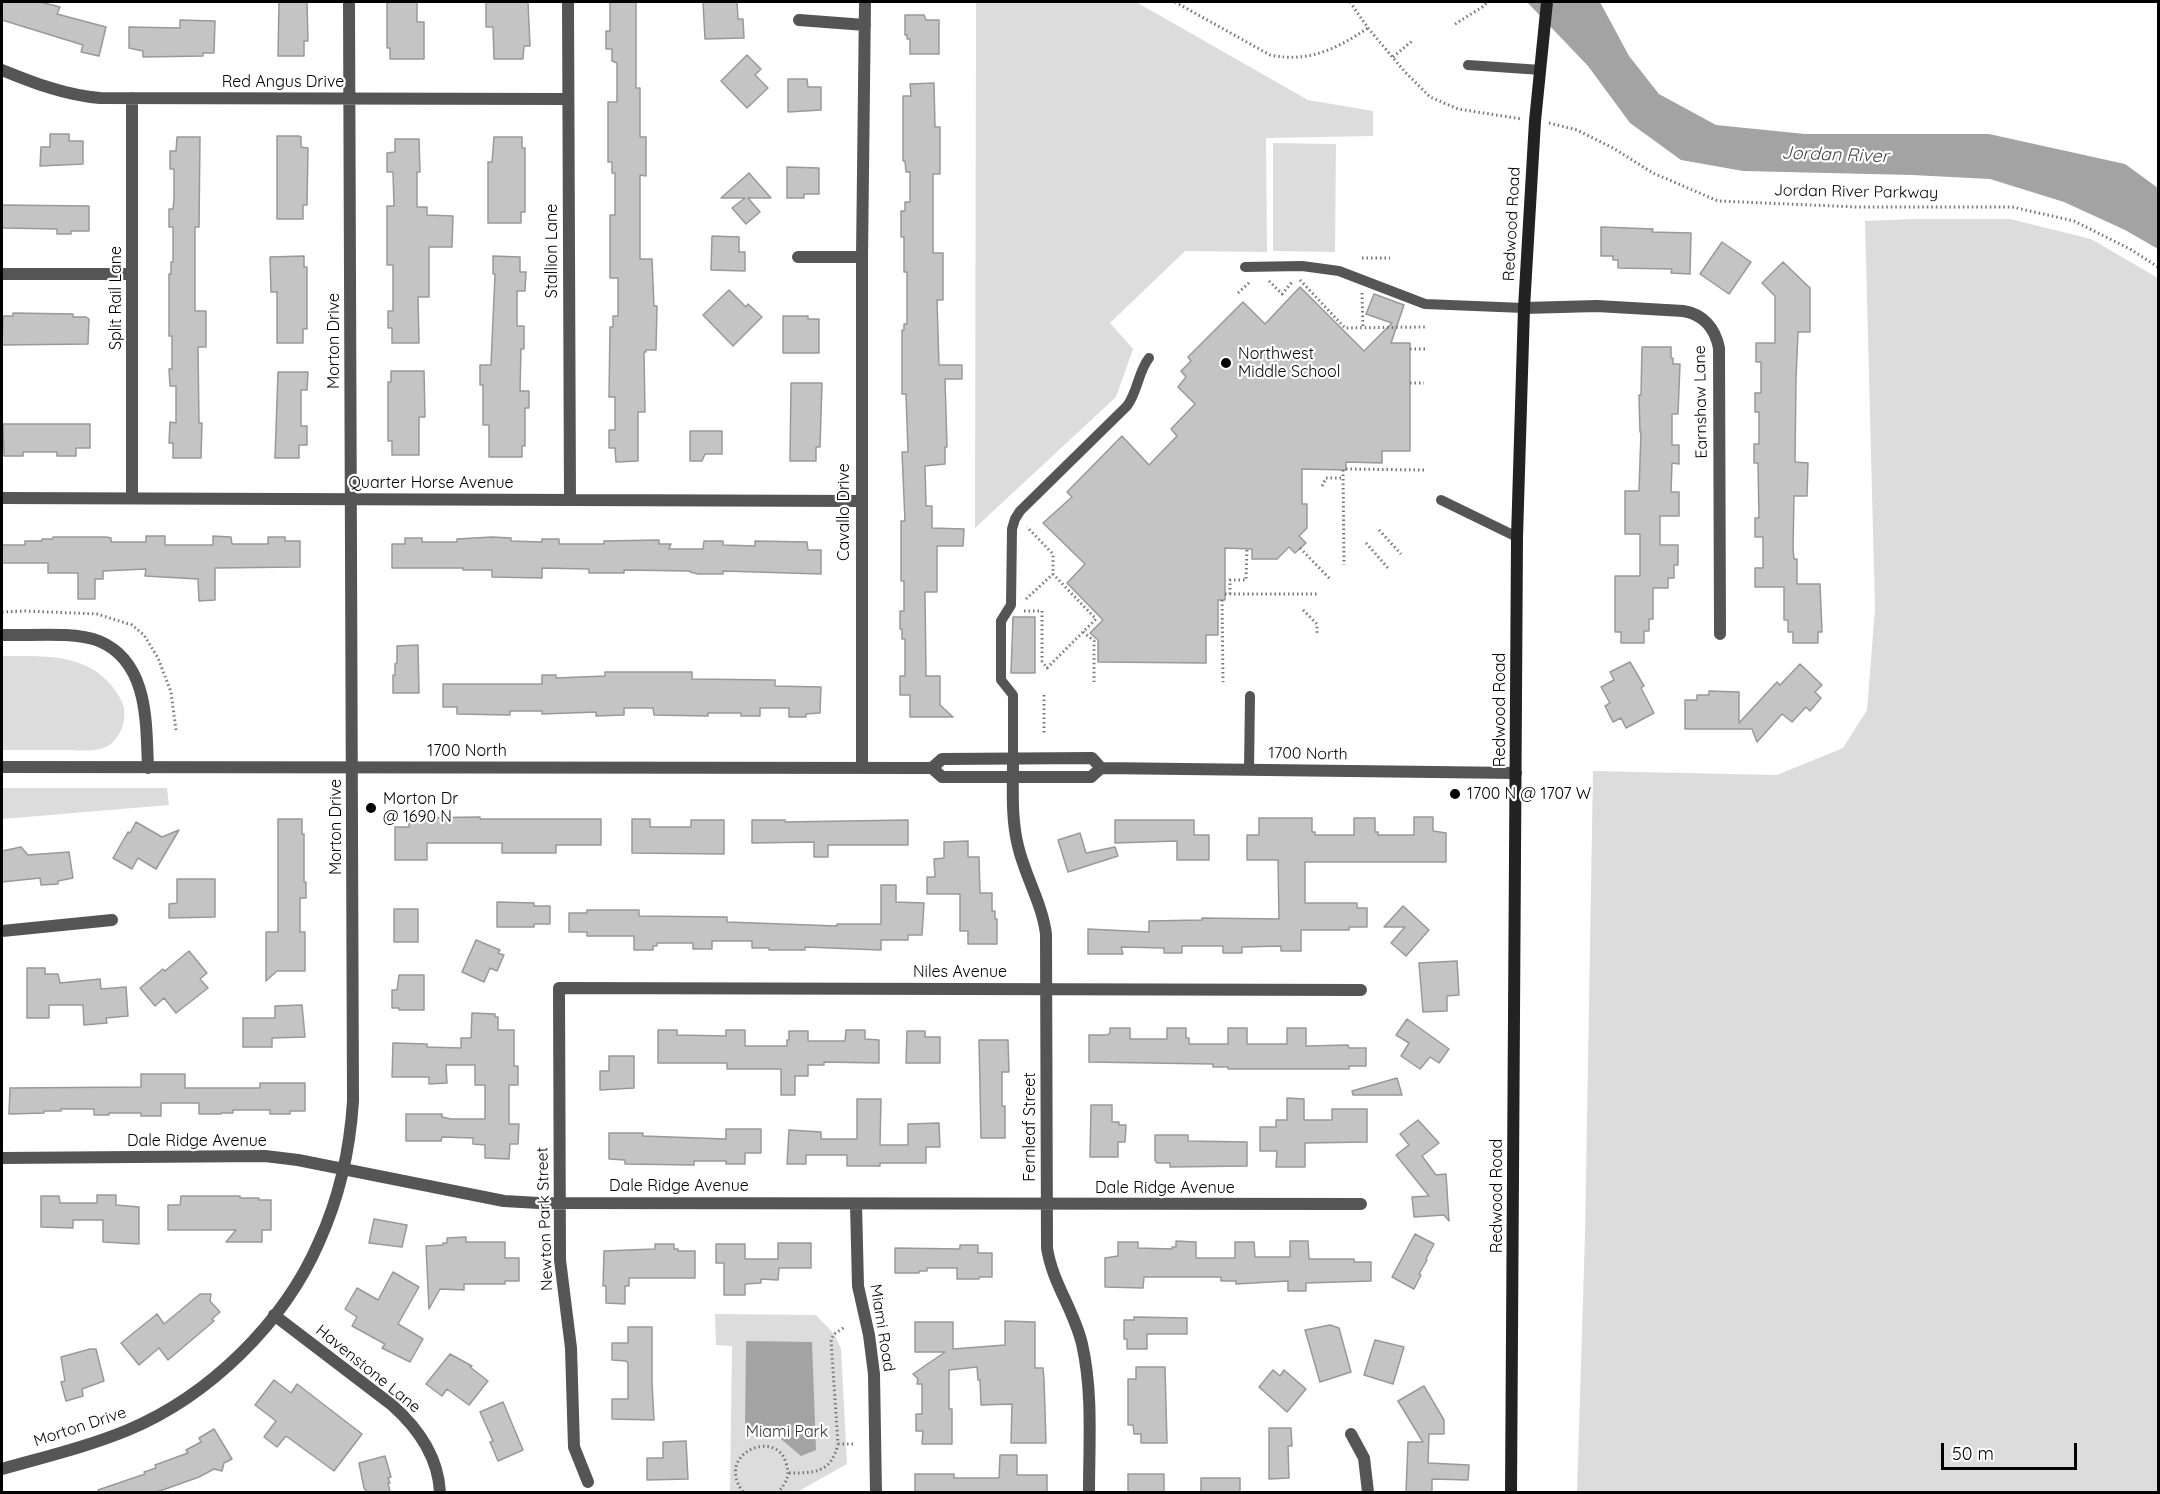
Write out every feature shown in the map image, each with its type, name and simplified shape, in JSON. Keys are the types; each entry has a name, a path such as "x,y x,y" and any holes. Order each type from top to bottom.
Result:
{"main road":[{"name":"Redwood Road","path":"1511,1492 1517,537 1524,308 1535,121 1547,2"}],"street":[{"name":"Morton Drive","path":"2,1469 96,1442 130,1429 192,1394 218,1374 257,1336 308,1266 336,1196 343,1169 350,1136 353,1101 349,2"},
{"name":"Stallion Lane","path":"568,2 570,500"},
{"name":"Cavallo Drive","path":"862,767 861,501 865,2"},
{"path":"799,20 865,25"},
{"name":"Red Angus Drive","path":"2,70 46,88 73,95 132,98 568,99"},
{"name":"Split Rail Lane","path":"132,98 132,498"},
{"path":"798,257 862,257"},
{"path":"2,274 132,274"},
{"name":"Earnshaw Lane","path":"1524,308 1597,306 1693,312 1713,330 1719,348 1720,634"},
{"name":"Quarter Horse Avenue","path":"2,498 861,501"},
{"path":"2,636 60,636 98,641 125,660 135,674 141,691 148,768"},
{"name":"1700 North","path":"932,768 942,759 1092,758 1101,768"},
{"name":"Fernleaf Street","path":"1013,759 1014,815 1018,845 1045,922 1048,1257 1077,1325 1085,1361 1089,1399 1089,1492"},
{"name":"1700 North","path":"2,767 862,767 932,768 942,777 1091,777 1101,768 1516,773"},
{"path":"2,931 112,920"},
{"name":"Niles Avenue","path":"559,988 1361,990"},
{"name":"Newton Park Street","path":"559,988 560,1268 572,1366 573,1437 577,1457 588,1482"},
{"name":"Dale Ridge Avenue","path":"2,1158 265,1156 298,1160 504,1201 558,1203 1361,1204"},
{"name":"Miami Road","path":"856,1204 858,1286 869,1335 874,1374 876,1492"},
{"name":"Havenstone Lane","path":"274,1315 410,1421 424,1439 434,1460 440,1492"},
{"path":"1351,1434 1364,1458 1368,1492"}],"lane":[{"path":"1468,65 1541,69"},
{"path":"1245,267 1302,266 1339,271 1425,304 1524,308"},
{"path":"1013,759 1013,695 1001,680 1000,621 1011,605 1012,530 1015,519 1020,511 1127,406 1133,398 1142,369 1149,358"},
{"path":"1441,500 1517,537"},
{"path":"1249,770 1250,696"}],"path":[{"path":"1175,2 1270,55 1284,58 1298,58 1321,53 1345,43 1368,28"},
{"path":"1350,2 1368,28 1430,97 1458,109 1499,116"},
{"path":"1455,24 1487,2"},
{"path":"1393,57 1412,40"},
{"name":"Jordan River Parkway","path":"1557,124 1577,130 1613,148 1653,173 1718,201 1857,207 2012,207 2074,221 2130,249 2158,267"},
{"path":"1362,258 1390,258"},
{"path":"1238,293 1254,280"},
{"path":"1261,280 1268,280 1282,294 1293,281 1300,280 1345,328 1425,327"},
{"path":"1362,291 1363,328"},
{"path":"1410,349 1425,349"},
{"path":"1410,383 1424,383"},
{"path":"1344,566 1343,478 1345,470 1424,470"},
{"path":"1322,486 1326,478 1343,478"},
{"path":"1024,524 1053,554 1053,574 1096,619 1047,668 1042,662 1042,611 1024,611 1024,601 1053,574"},
{"path":"1379,530 1401,554"},
{"path":"1366,543 1389,568"},
{"path":"1300,548 1331,580"},
{"path":"1246,549 1246,580 1230,580 1228,594 1318,594"},
{"path":"1222,600 1223,682"},
{"path":"1303,610 1317,624 1317,633"},
{"path":"1083,632 1094,641 1094,682"},
{"path":"1044,695 1044,735"},
{"path":"789,1473 814,1473 826,1467 835,1456 837,1444 831,1340 834,1334 845,1327"},
{"path":"837,1444 855,1444"},
{"path":"742,1492 737,1483 736,1466 740,1457 747,1451 763,1446 778,1451 785,1458 789,1473 785,1484 778,1492"}],"green space":[{"path":"976,2 1136,2 1308,100 1373,111 1373,136 1266,138 1267,252 1185,251 1110,323 1133,349 1116,397 975,528"},
{"path":"1273,143 1336,144 1335,252 1273,251"},
{"path":"2010,219 2091,239 2158,278 2158,1492 1577,1492 1585,1235 1593,771 1777,775 1843,748 1867,710 1875,609 1865,221"},
{"path":"2,656 64,659 92,669 115,690 123,704 124,720 117,737 111,744 94,750 2,750"},
{"path":"2,788 167,788 169,805 2,819"},
{"name":"Miami Park","path":"715,1314 816,1315 834,1334 841,1348 847,1464 797,1492 730,1492 732,1346 716,1345"}],"water":[{"name":"Jordan River","path":"1527,2 1600,2 1629,56 1659,94 1716,125 1805,134 1989,134 2125,164 2158,188 2158,249 2125,230 2064,202 1990,179 1743,171 1681,160 1630,123 1588,66"},
{"path":"746,1341 812,1342 816,1450 801,1456 775,1434 745,1430"}],"building":[{"path":"2,2 40,2 60,7 57,14 106,27 99,56 81,52 83,45 2,20"},
{"path":"279,2 307,2 308,41 304,41 304,56 278,56"},
{"path":"387,2 417,2 417,22 424,22 424,59 390,59 390,48 387,48"},
{"path":"486,2 528,2 530,46 524,46 523,59 494,59 493,27 486,27"},
{"path":"610,2 636,2 636,88 640,88 640,137 646,137 646,176 640,175 640,259 652,259 654,306 657,306 656,350 644,352 645,412 638,412 638,461 616,462 615,448 609,448 609,430 615,430 615,397 609,397 610,327 613,327 613,316 618,316 618,278 610,278 610,215 615,215 615,173 612,173 612,162 608,162 608,102 617,102 617,63 612,61 612,49 606,49 606,31 610,31"},
{"path":"703,2 737,2 738,19 743,19 744,38 705,39"},
{"path":"905,15 924,15 926,20 939,20 939,54 910,54 910,39 907,39 905,35"},
{"path":"180,20 215,21 214,53 203,53 203,56 143,57 143,51 129,48 129,27 180,28"},
{"path":"747,55 761,69 755,75 768,88 747,108 721,81"},
{"path":"788,79 807,79 808,87 821,87 821,110 788,112"},
{"path":"934,83 935,127 940,127 940,174 933,174 933,253 943,253 943,300 937,300 939,365 962,365 962,379 945,379 947,447 945,447 945,464 925,466 926,506 932,506 932,528 964,529 963,546 937,546 937,592 925,592 926,676 940,676 940,705 953,717 910,717 910,695 900,695 900,676 905,676 905,639 902,639 902,629 900,629 900,611 904,611 904,581 901,581 901,521 905,521 902,452 908,452 906,394 902,394 902,330 904,330 904,324 907,324 907,272 904,272 901,211 905,211 905,202 910,202 910,172 906,172 905,161 903,161 903,96 911,96 910,84"},
{"path":"50,134 69,134 69,141 83,141 83,164 40,166 41,147 50,147"},
{"path":"277,136 299,136 301,147 308,148 307,205 303,205 303,219 277,219"},
{"path":"177,137 200,137 199,227 195,227 195,311 206,311 206,347 198,347 199,423 202,423 201,458 173,458 173,443 169,443 170,422 176,423 176,386 170,386 169,369 172,369 172,336 169,336 169,274 171,274 171,262 173,262 173,227 169,227 169,209 173,209 174,198 174,169 170,169 170,151 176,151"},
{"path":"494,137 522,137 522,148 525,148 525,212 521,212 521,223 488,223 488,162 492,162"},
{"path":"395,139 419,139 420,172 417,172 417,207 427,207 427,215 453,216 452,247 429,247 429,297 418,297 419,343 392,343 392,328 388,328 388,311 393,311 393,265 387,265 387,206 394,206 393,172 387,172 387,153 395,152"},
{"path":"787,167 819,168 819,194 804,194 804,198 787,198"},
{"path":"749,173 771,198 748,198 760,212 746,224 732,208 745,198 721,198"},
{"path":"2,205 89,206 89,231 57,234 57,229 4,228 2,226"},
{"path":"1601,227 1691,233 1690,274 1671,273 1672,269 1618,268 1618,260 1613,260 1613,256 1601,256"},
{"path":"712,236 739,237 739,252 745,252 745,271 711,270"},
{"path":"1722,242 1751,262 1729,294 1700,274"},
{"path":"304,256 304,267 307,267 307,329 303,329 303,343 277,343 277,292 271,292 270,257"},
{"path":"493,256 520,257 520,272 526,272 525,291 517,291 517,326 524,326 520,391 529,391 529,408 525,408 525,446 522,446 522,457 489,457 489,425 483,425 483,385 480,385 480,365 491,365 495,274 493,274"},
{"path":"1783,262 1810,288 1810,332 1798,332 1796,379 1795,462 1808,463 1807,496 1794,496 1793,549 1794,559 1797,559 1797,584 1820,584 1822,632 1818,632 1818,643 1793,643 1793,632 1788,632 1788,620 1784,620 1784,587 1755,587 1755,568 1763,568 1763,537 1755,537 1755,518 1759,518 1758,463 1754,463 1754,444 1759,444 1759,412 1755,412 1755,393 1761,393 1761,362 1756,362 1756,343 1775,343 1775,296 1762,283"},
{"path":"1300,287 1364,351 1392,323 1366,314 1374,294 1404,305 1391,343 1410,343 1410,451 1382,451 1382,463 1346,462 1346,470 1302,469 1302,504 1307,504 1307,528 1299,536 1306,543 1295,553 1289,547 1277,559 1252,559 1252,549 1225,548 1225,600 1218,600 1218,635 1206,635 1206,663 1098,662 1098,640 1090,633 1103,620 1067,583 1085,564 1043,523 1072,497 1067,492 1122,436 1149,465 1177,436 1171,429 1195,404 1178,387 1186,377 1181,371 1191,361 1188,357 1243,302 1265,324"},
{"path":"729,290 746,307 748,304 762,317 733,346 703,315"},
{"path":"13,313 73,314 73,317 86,317 89,319 88,344 2,345 3,316 13,316"},
{"path":"783,316 808,316 808,319 819,319 819,353 783,353"},
{"path":"1642,347 1671,347 1673,364 1680,364 1678,414 1672,414 1672,445 1679,445 1679,464 1672,463 1671,492 1679,492 1679,516 1660,516 1660,545 1678,545 1678,565 1674,565 1674,578 1668,578 1668,588 1653,588 1653,619 1649,619 1649,631 1644,631 1644,643 1621,643 1621,632 1615,632 1615,576 1640,576 1640,534 1625,534 1625,491 1639,491 1641,432 1639,395 1641,395"},
{"path":"391,371 424,371 425,417 419,417 419,455 392,455 392,441 388,441 388,382 391,382"},
{"path":"278,372 308,372 307,390 301,390 301,426 307,426 307,445 299,445 299,458 275,458"},
{"path":"791,383 822,383 820,447 816,447 816,461 790,461"},
{"path":"3,424 90,424 90,448 76,448 76,456 57,456 57,452 23,452 23,456 4,456"},
{"path":"690,431 722,431 722,454 705,454 702,461 690,461"},
{"path":"146,536 165,536 165,545 213,545 213,536 231,537 232,544 268,544 268,537 285,537 285,541 300,541 300,567 215,568 215,600 199,601 198,579 145,576 146,569 103,571 103,579 95,579 95,599 78,599 78,573 48,573 48,563 2,563 2,545 25,545 25,541 42,541 42,539 53,539 53,537 106,537 111,538 111,542 146,542"},
{"path":"405,538 422,538 422,542 457,542 457,539 511,538 511,541 542,542 542,539 559,539 559,544 659,540 659,544 671,544 669,549 703,549 704,541 723,541 723,545 755,546 755,541 807,542 808,550 821,550 821,574 723,571 723,574 698,574 690,571 624,570 624,573 589,573 589,569 542,568 542,578 492,577 492,570 463,570 463,568 392,568 392,544 405,544"},
{"path":"1013,617 1035,617 1035,673 1011,673"},
{"path":"418,645 419,693 393,693 397,646"},
{"path":"1630,662 1644,686 1641,688 1654,713 1626,728 1621,718 1613,722 1605,706 1610,703 1601,687 1614,680 1610,672"},
{"path":"1800,664 1822,685 1815,692 1821,698 1810,711 1806,707 1792,722 1782,714 1757,742 1752,729 1685,729 1685,700 1697,700 1697,695 1709,695 1709,691 1739,692 1739,723 1777,682 1780,685"},
{"path":"605,672 692,672 692,679 775,680 775,686 821,687 820,713 806,714 806,717 789,717 789,708 760,708 760,716 741,716 741,713 708,713 708,716 654,715 653,708 624,708 624,715 596,716 596,712 542,714 542,711 510,711 510,715 457,714 457,707 443,707 443,684 542,684 542,675 556,675 556,678 605,676"},
{"path":"480,817 480,819 601,819 601,845 556,845 556,853 502,853 502,843 427,843 427,860 395,860 395,827 409,827 409,818"},
{"path":"1414,817 1433,817 1433,831 1446,833 1446,862 1305,862 1305,903 1357,903 1357,908 1367,908 1367,927 1349,927 1349,930 1301,930 1301,951 1281,951 1281,946 1242,947 1242,953 1223,953 1223,946 1182,946 1182,953 1164,953 1164,948 1121,947 1123,954 1088,954 1088,929 1149,932 1149,921 1202,920 1202,918 1279,919 1278,860 1247,860 1247,835 1259,835 1259,818 1312,818 1312,832 1315,832 1315,835 1354,835 1354,818 1375,818 1375,832 1378,832 1378,835 1414,835"},
{"path":"278,819 302,819 306,898 300,898 300,932 305,932 305,971 277,971 266,981 266,932 278,932"},
{"path":"632,819 650,819 650,827 691,827 691,820 724,820 724,854 632,853"},
{"path":"752,820 785,820 785,822 908,820 908,845 828,845 828,857 814,857 814,842 752,843"},
{"path":"1115,820 1194,820 1194,835 1209,835 1209,860 1177,860 1177,841 1115,843"},
{"path":"136,822 162,837 179,830 156,869 138,858 132,869 113,858"},
{"path":"1080,833 1086,853 1115,847 1118,856 1068,872 1058,840"},
{"path":"968,841 968,857 979,857 980,893 992,893 992,911 995,911 995,919 997,919 997,944 968,944 968,931 960,931 960,894 927,894 927,877 935,877 934,859 944,858 944,842"},
{"path":"21,847 28,855 69,852 73,878 58,881 58,884 41,885 40,878 2,882 2,851"},
{"path":"177,879 215,879 215,917 169,918 169,904 177,903"},
{"path":"881,885 896,885 896,902 924,903 922,935 908,935 908,940 881,940 881,950 805,947 805,950 769,950 769,948 752,948 752,941 712,941 712,949 693,949 693,943 657,943 657,946 653,946 653,950 634,950 634,936 587,936 587,932 569,932 569,913 587,913 587,910 639,910 639,916 727,917 727,922 837,926 837,924 881,924"},
{"path":"497,902 550,906 550,924 534,924 534,927 497,927"},
{"path":"1403,906 1429,930 1406,956 1391,943 1405,927 1384,927"},
{"path":"394,909 418,909 418,942 394,942"},
{"path":"476,940 500,950 498,953 504,955 497,971 490,968 484,982 462,972"},
{"path":"189,951 207,973 200,979 208,988 176,1013 164,998 155,1006 140,988"},
{"path":"1457,961 1459,995 1447,996 1447,1011 1423,1012 1419,963"},
{"path":"27,968 45,968 45,974 58,974 60,983 100,979 101,989 126,987 128,1016 106,1018 107,1023 84,1025 83,1005 49,1005 49,1018 27,1018"},
{"path":"399,975 424,975 424,1010 392,1008 392,990 397,990"},
{"path":"302,1005 305,1037 272,1038 272,1047 243,1047 243,1018 275,1018 275,1006"},
{"path":"472,1013 495,1014 495,1017 498,1017 498,1030 514,1030 514,1066 518,1066 518,1085 509,1085 509,1124 519,1124 518,1144 510,1144 509,1159 485,1158 485,1145 473,1144 473,1138 442,1137 441,1141 406,1141 406,1114 442,1114 442,1117 451,1119 485,1119 485,1085 475,1085 475,1065 446,1065 447,1083 429,1084 429,1077 392,1077 393,1043 461,1048 461,1038 471,1038"},
{"path":"1407,1019 1449,1049 1439,1063 1430,1057 1420,1069 1401,1056 1409,1043 1396,1035"},
{"path":"1110,1028 1130,1028 1130,1039 1167,1039 1167,1028 1186,1028 1186,1038 1189,1038 1189,1044 1228,1044 1228,1028 1247,1028 1247,1044 1287,1044 1287,1028 1306,1028 1306,1046 1348,1045 1349,1048 1366,1048 1366,1066 1349,1066 1349,1069 1228,1069 1228,1067 1213,1067 1213,1064 1089,1062 1089,1035 1107,1035 1110,1033"},
{"path":"658,1030 677,1030 677,1035 726,1036 726,1030 745,1030 745,1046 787,1046 789,1031 808,1031 808,1041 845,1041 846,1030 865,1030 865,1039 879,1040 879,1063 824,1062 824,1065 808,1065 808,1076 795,1076 795,1095 781,1095 781,1069 727,1069 727,1063 658,1063"},
{"path":"907,1031 925,1031 925,1037 940,1037 940,1063 906,1063"},
{"path":"979,1040 1008,1040 1009,1072 1002,1072 1005,1138 981,1138"},
{"path":"609,1056 634,1056 634,1088 600,1090 600,1071 609,1071"},
{"path":"141,1074 185,1074 185,1088 260,1088 260,1083 305,1083 305,1111 270,1114 270,1110 233,1110 233,1113 199,1114 199,1103 161,1103 161,1116 141,1116 141,1113 94,1115 94,1109 61,1109 61,1111 44,1111 44,1113 9,1114 10,1088 141,1087"},
{"path":"1397,1078 1402,1095 1353,1095 1352,1091"},
{"path":"1287,1098 1304,1099 1304,1120 1332,1120 1332,1109 1367,1109 1367,1142 1305,1143 1305,1167 1276,1167 1277,1151 1260,1151 1260,1127 1276,1127 1276,1120 1287,1120"},
{"path":"857,1099 881,1099 880,1145 908,1145 908,1124 939,1123 940,1147 926,1147 926,1163 847,1166 847,1155 806,1155 806,1164 787,1164 789,1130 821,1132 821,1139 857,1139"},
{"path":"1091,1105 1112,1105 1112,1122 1126,1125 1125,1142 1118,1142 1118,1157 1090,1157"},
{"path":"1418,1120 1439,1143 1422,1156 1436,1175 1446,1174 1449,1221 1444,1215 1414,1217 1412,1197 1429,1196 1396,1155 1409,1145 1400,1134"},
{"path":"726,1129 761,1129 761,1153 745,1153 745,1164 726,1164 726,1161 694,1161 694,1165 625,1164 625,1160 609,1159 609,1133 726,1139"},
{"path":"1155,1135 1188,1135 1188,1141 1247,1142 1247,1166 1170,1167 1170,1163 1157,1163"},
{"path":"97,1195 116,1195 116,1205 139,1207 139,1244 103,1242 103,1220 73,1220 73,1228 41,1227 41,1196 59,1196 60,1203 97,1203"},
{"path":"181,1196 240,1196 240,1198 271,1200 271,1230 262,1230 262,1242 226,1242 236,1230 168,1230 168,1205 180,1205"},
{"path":"374,1219 407,1225 402,1247 369,1243"},
{"path":"1415,1234 1434,1244 1414,1289 1392,1277"},
{"path":"466,1237 466,1242 505,1242 505,1258 519,1258 519,1281 505,1281 505,1284 464,1284 464,1290 440,1289 429,1309 426,1246 443,1245 447,1243 447,1238"},
{"path":"1176,1241 1196,1242 1196,1258 1235,1258 1235,1242 1254,1242 1255,1257 1290,1257 1290,1241 1308,1241 1309,1259 1354,1259 1354,1262 1371,1262 1371,1281 1306,1283 1306,1291 1288,1291 1288,1281 1236,1284 1236,1281 1221,1281 1221,1277 1144,1277 1143,1288 1105,1287 1105,1258 1118,1256 1118,1242 1138,1242 1138,1248 1172,1249 1176,1247"},
{"path":"778,1243 811,1243 811,1268 779,1268 778,1280 761,1279 761,1283 745,1284 745,1295 724,1295 724,1263 716,1263 716,1244 745,1244 745,1259 778,1259"},
{"path":"655,1244 674,1244 674,1249 678,1251 695,1251 695,1278 629,1278 629,1286 625,1286 625,1304 606,1303 606,1286 603,1286 604,1251 655,1249"},
{"path":"960,1245 978,1245 978,1253 992,1253 992,1277 957,1279 957,1268 927,1268 927,1271 919,1271 919,1273 895,1273 895,1248 960,1249"},
{"path":"393,1272 419,1287 398,1324 423,1339 410,1362 382,1348 385,1344 352,1326 357,1317 345,1309 357,1288 378,1300"},
{"path":"200,1294 211,1294 210,1301 220,1312 212,1319 214,1321 168,1360 159,1348 139,1365 121,1343 157,1314 164,1324"},
{"path":"1134,1317 1187,1318 1187,1334 1147,1334 1147,1349 1127,1349 1127,1339 1124,1339 1124,1320 1134,1320"},
{"path":"1005,1321 1035,1322 1035,1368 1043,1368 1046,1443 1011,1443 1012,1404 981,1405 977,1367 949,1370 952,1444 922,1444 923,1431 916,1431 916,1414 922,1414 922,1384 917,1384 918,1379 913,1374 945,1352 915,1352 915,1322 953,1322 953,1349 1005,1345"},
{"path":"1330,1325 1339,1328 1351,1372 1320,1382 1305,1330"},
{"path":"628,1327 652,1327 654,1420 612,1419 612,1399 628,1399 628,1363 612,1360 612,1343 628,1343"},
{"path":"1375,1340 1404,1347 1393,1384 1364,1375"},
{"path":"96,1349 104,1381 82,1389 83,1396 66,1401 61,1382 65,1381 61,1357"},
{"path":"450,1354 472,1366 470,1367 488,1381 469,1405 447,1389 442,1396 426,1384"},
{"path":"1136,1367 1165,1367 1167,1443 1141,1443 1141,1434 1134,1434 1133,1425 1128,1425 1128,1379 1136,1379"},
{"path":"1273,1370 1280,1376 1284,1370 1306,1389 1287,1412 1259,1387"},
{"path":"274,1380 291,1393 297,1384 362,1434 334,1471 286,1436 277,1447 264,1437 276,1421 255,1405"},
{"path":"1424,1386 1444,1420 1444,1434 1429,1434 1428,1463 1469,1465 1468,1480 1432,1479 1432,1492 1406,1492 1408,1442 1423,1442 1398,1401"},
{"path":"503,1402 523,1450 498,1461 490,1442 493,1441 480,1412"},
{"path":"1269,1428 1291,1428 1292,1446 1288,1446 1289,1478 1269,1479"},
{"path":"214,1429 232,1459 224,1463 222,1471 214,1469 199,1477 157,1492 99,1492 98,1490 145,1474 144,1472 156,1468 155,1465 188,1453 186,1450 201,1442 199,1438"},
{"path":"686,1441 688,1479 647,1480 647,1458 663,1458 663,1442"},
{"path":"1000,1455 1017,1455 1017,1475 1047,1475 1047,1492 915,1492 915,1474 954,1474 954,1478 999,1478"},
{"path":"385,1456 391,1477 388,1478 390,1492 367,1492 364,1488 359,1463"},
{"path":"1128,1474 1164,1474 1164,1492 1128,1492"},
{"path":"1201,1478 1240,1478 1240,1492 1201,1492"}],"place":[{"name":"Northwest Middle School","path":"1226,363"},
{"name":"1700 N @ 1707 W","path":"1455,794"},
{"name":"Morton Dr @ 1690 N","path":"371,808"}]}
